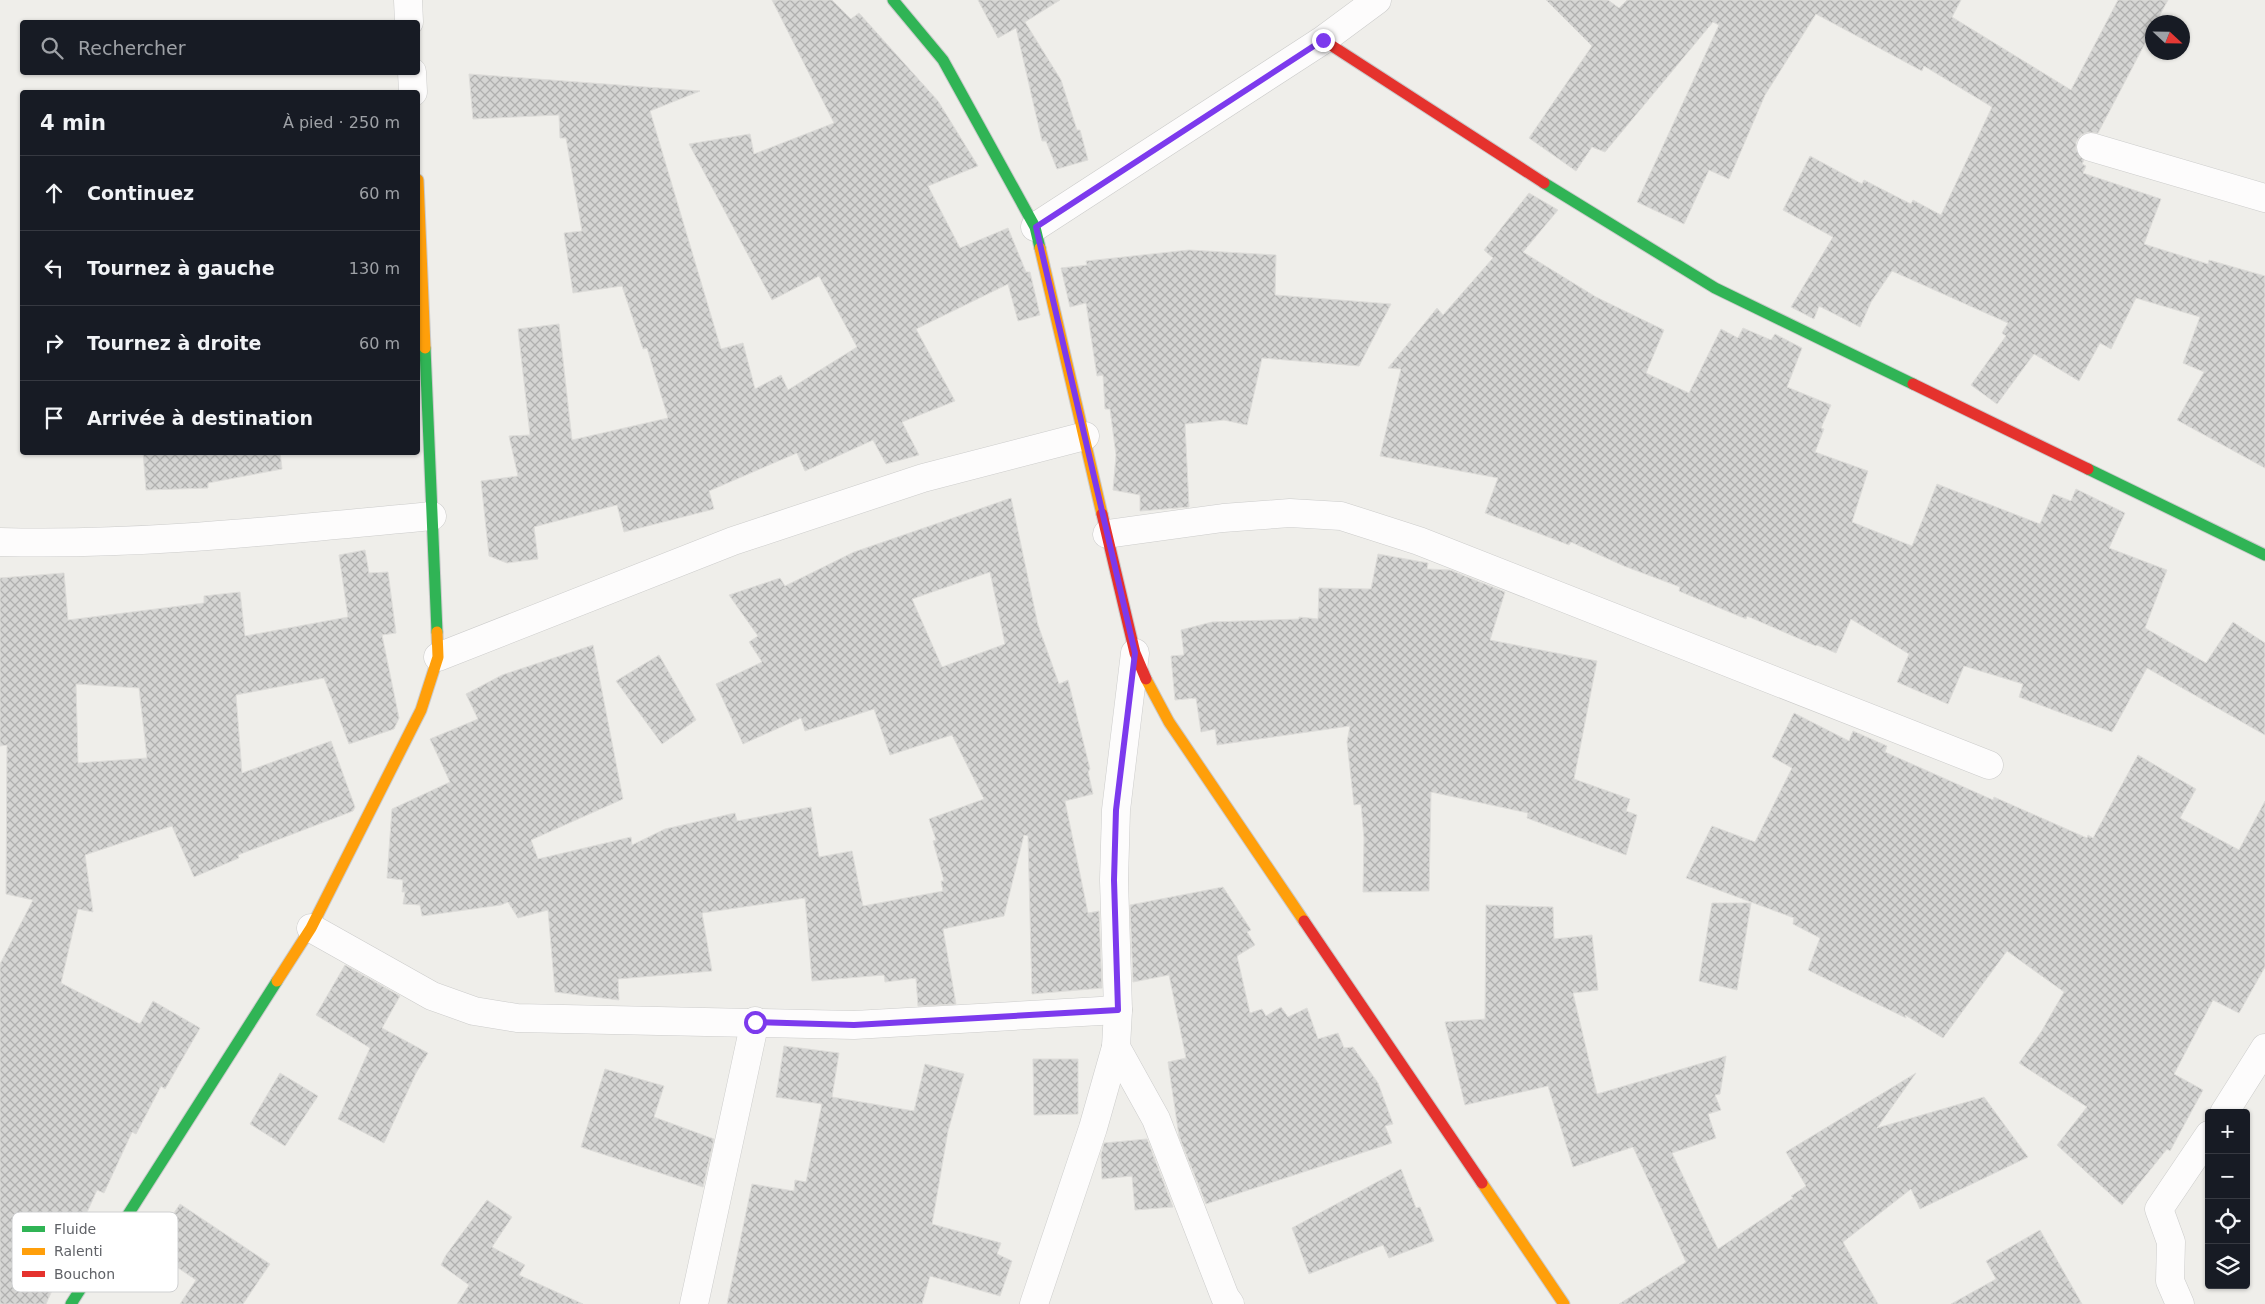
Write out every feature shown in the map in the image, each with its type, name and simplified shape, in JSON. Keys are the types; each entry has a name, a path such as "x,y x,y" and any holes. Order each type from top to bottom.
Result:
{"street":[{"path":"408,0 409,20"},
{"path":"893,0 943,60 1036,227 1135,653 1151,690 1169,722 1564,1304"},
{"path":"1036,227 1323,40 1377,0"},
{"path":"1323,40 1522,170 1715,288 2265,555"},
{"path":"412,75 413,90"},
{"path":"2091,147 2265,198"},
{"path":"130,1212 311,928 421,710 438,657 420,228"},
{"path":"438,657 733,540 923,478 1085,436"},
{"path":"1107,534 1233,517 1290,513 1341,516 1419,541 1989,765"},
{"path":"0,542 69,544 224,534 432,516"},
{"path":"1034,1304 1093,1128 1116,1047 1118,1010 1114,880 1116,810 1135,653"},
{"path":"311,928 432,996 474,1011 517,1018 854,1025 1118,1010"},
{"path":"694,1304 755,1022"},
{"path":"1116,1047 1156,1119 1225,1297 1230,1304"},
{"path":"2227,1109 2265,1048"},
{"path":"2180,1304 2170,1281 2170,1242 2159,1209 2205,1141"},
{"path":"72,1304 80,1292"}],"building":[{"path":"772,0 832,0 851,19 859,13 938,101 978,166 928,186 960,248 1008,228 1026,272 1030,272 1040,315 1018,321 1008,284 916,329 955,401 902,422 919,455 886,464 873,440 805,471 797,453 709,491 714,509 624,532 617,505 534,527 538,559 507,563 489,556 481,481 518,476 509,436 530,435 518,329 559,324 572,440 668,418 647,348 643,349 622,286 573,293 564,233 582,231 566,138 560,138 559,115 473,119 469,74 700,91 650,111 721,349 743,343 755,389 781,375 788,390 857,347 819,276 772,300 689,144 750,134 754,154 834,123"},
{"path":"978,0 1060,0 1025,22 1061,80 1077,130 1080,130 1088,160 1057,169 1046,141 1042,141 1016,28 998,38"},
{"path":"1546,0 1608,0 1619,8 1627,0 1961,0 1952,17 2071,90 2118,0 2168,0 2160,15 2145,15 2145,43 2098,133 2088,132 2081,135 2076,142 2076,150 2084,160 2082,164 2086,166 2083,173 2161,199 2144,244 2208,264 2209,260 2265,276 2265,468 2177,420 2204,372 2183,363 2200,317 2136,298 2111,349 2100,343 2079,381 2034,354 1997,404 1971,385 2006,336 2002,333 2008,323 1892,271 1871,302 1860,327 1819,306 1814,319 1791,307 1833,237 1783,210 1810,156 1862,184 1864,180 1911,204 1913,200 1941,215 1992,107 1924,66 1922,71 1816,14 1765,95 1729,179 1709,170 1684,224 1637,202 1719,25 1713,22 1605,152 1592,147 1576,171 1529,138 1592,46"},
{"path":"1529,193 1558,210 1523,252 1596,297 1664,330 1646,373 1689,393 1721,329 1738,338 1743,328 1771,340 1775,334 1802,348 1787,387 1831,405 1821,428 1824,429 1815,452 1868,471 1852,522 1912,546 1937,484 2040,524 2053,494 2071,501 2076,489 2125,513 2109,548 2167,570 2145,628 2206,663 2233,622 2265,643 2265,735 2147,668 2112,732 2019,697 2023,684 1964,666 1948,704 1897,682 1909,654 1851,619 1836,653 1747,616 1746,619 1679,591 1680,587 1624,566 1571,542 1569,545 1485,513 1498,478 1380,456 1401,369 1388,368 1437,308 1443,315 1493,258 1484,250"},
{"path":"1189,250 1276,255 1275,295 1391,304 1359,366 1262,358 1247,425 1224,420 1185,424 1189,507 1140,511 1140,495 1113,490 1116,455 1110,409 1105,409 1103,375 1097,376 1086,303 1070,307 1061,268 1087,265 1086,261"},
{"path":"143,455 280,455 282,469 208,483 208,488 146,490"},
{"path":"1011,498 1038,625 1059,684 1068,680 1090,769 1088,772 1093,794 1065,801 1088,913 1099,911 1102,988 1032,994 1028,836 1024,835 1004,916 943,929 956,1004 918,1006 916,978 885,982 884,975 812,981 805,898 702,913 712,971 618,979 619,1000 555,992 548,910 518,918 508,902 501,905 422,916 420,905 403,904 405,892 402,892 403,880 387,878 392,809 450,782 430,739 478,719 466,694 502,675 593,645 623,799 531,840 538,859 631,837 632,845 665,829 735,813 737,821 811,807 819,857 852,851 863,906 943,891 941,881 944,881 933,841 936,840 929,819 984,799 952,735 890,755 874,709 805,731 801,718 743,744 716,684 762,662 749,642 758,636 729,595 780,578 785,586 854,552","holes":["990,572 1005,644 942,667 912,599"]},
{"path":"365,550 369,573 388,572 396,633 382,635 399,718 394,729 349,744 324,678 236,695 242,773 331,741 355,807 353,811 238,855 239,858 194,877 172,826 85,855 93,912 78,909 61,983 140,1024 153,1001 200,1028 165,1089 161,1086 136,1134 132,1132 104,1193 97,1190 87,1212 12,1212 12,1292 51,1292 46,1304 0,1304 0,964 33,900 6,894 7,745 0,746 0,578 64,573 68,620 204,603 204,596 240,592 245,636 348,617 339,555","holes":["76,684 139,688 147,758 78,763"]},
{"path":"1378,554 1428,563 1427,569 1450,570 1505,592 1490,640 1597,661 1574,779 1630,799 1626,811 1637,815 1626,855 1527,818 1528,813 1431,792 1429,891 1363,892 1364,838 1361,804 1354,805 1347,742 1350,726 1217,745 1215,729 1201,732 1196,698 1175,700 1171,656 1184,655 1181,630 1212,622 1299,619 1299,617 1318,619 1319,588 1371,589"},
{"path":"659,655 696,720 662,744 616,681"},
{"path":"1794,713 1849,741 1853,731 1887,746 1885,752 1993,800 1994,797 2087,838 2088,835 2093,838 2138,755 2196,789 2180,818 2239,850 2265,801 2265,967 2239,1013 2213,1000 2174,1074 2203,1090 2170,1151 2167,1149 2122,1205 2057,1145 2087,1107 2019,1063 2041,1032 2064,992 2007,951 1943,1038 1905,1015 1906,1018 1808,970 1820,938 1793,924 1794,918 1686,878 1712,826 1755,842 1792,768 1772,757"},
{"path":"1223,887 1251,930 1247,932 1255,945 1237,956 1250,1013 1262,1009 1266,1016 1281,1007 1288,1017 1307,1008 1318,1039 1338,1033 1344,1048 1353,1047 1378,1083 1393,1124 1385,1126 1392,1143 1206,1204 1179,1136 1168,1062 1186,1058 1169,975 1133,982 1130,905"},
{"path":"1712,903 1751,903 1737,990 1699,981"},
{"path":"1486,905 1553,907 1554,939 1592,935 1598,990 1573,993 1597,1094 1726,1056 1720,1094 1715,1095 1721,1110 1708,1114 1716,1138 1672,1153 1718,1249 1793,1198 1791,1196 1806,1186 1786,1152 1916,1073 1877,1128 1984,1097 2028,1157 1920,1209 1911,1189 1843,1242 1878,1304 1619,1304 1686,1262 1633,1147 1573,1167 1548,1086 1465,1105 1445,1022 1485,1019"},
{"path":"345,965 400,996 382,1028 428,1053 416,1073 384,1143 338,1119 370,1048 316,1015"},
{"path":"784,1046 839,1053 832,1097 914,1111 925,1064 964,1074 948,1131 932,1224 1001,1243 997,1254 1012,1261 1000,1296 930,1276 922,1304 727,1304 752,1184 794,1191 795,1180 806,1182 822,1104 776,1097"},
{"path":"1033,1059 1078,1059 1078,1114 1034,1115"},
{"path":"605,1069 664,1086 654,1117 714,1139 703,1187 581,1147"},
{"path":"280,1073 318,1096 285,1146 250,1124"},
{"path":"1147,1139 1173,1207 1135,1210 1132,1176 1102,1179 1101,1155 1104,1143"},
{"path":"1401,1169 1416,1208 1420,1207 1434,1241 1389,1258 1383,1245 1309,1274 1292,1228"},
{"path":"487,1200 512,1217 492,1247 525,1265 519,1275 583,1304 457,1304 469,1285 441,1265 446,1255"},
{"path":"180,1204 270,1264 243,1304 180,1304 196,1280 178,1268 178,1212 175,1212"},
{"path":"2040,1230 2082,1304 1951,1304 1996,1279 1986,1261"}],"traffic: fast":[{"path":"893,0 943,60 1035,227 1040,248"},
{"path":"1544,183 1715,288 1913,384"},
{"path":"425,348 437,632"},
{"path":"2088,469 2265,555"},
{"path":"130,1212 277,981"},
{"path":"71,1304 79,1292"}],"traffic: slow":[{"path":"420,228 425,348"},
{"path":"1040,248 1102,514"},
{"path":"277,981 311,928 421,710 438,657 437,632"},
{"path":"1146,679 1169,722 1304,921"},
{"path":"1482,1183 1564,1304"}],"traffic: jam":[{"path":"1323,40 1544,183"},
{"path":"1913,384 2088,469"},
{"path":"1102,514 1135,653 1146,679"},
{"path":"1304,921 1482,1183"}],"route":[{"path":"755,1022 854,1025 1118,1010 1114,880 1116,810 1135,653 1036,227 1323,40"}]}
